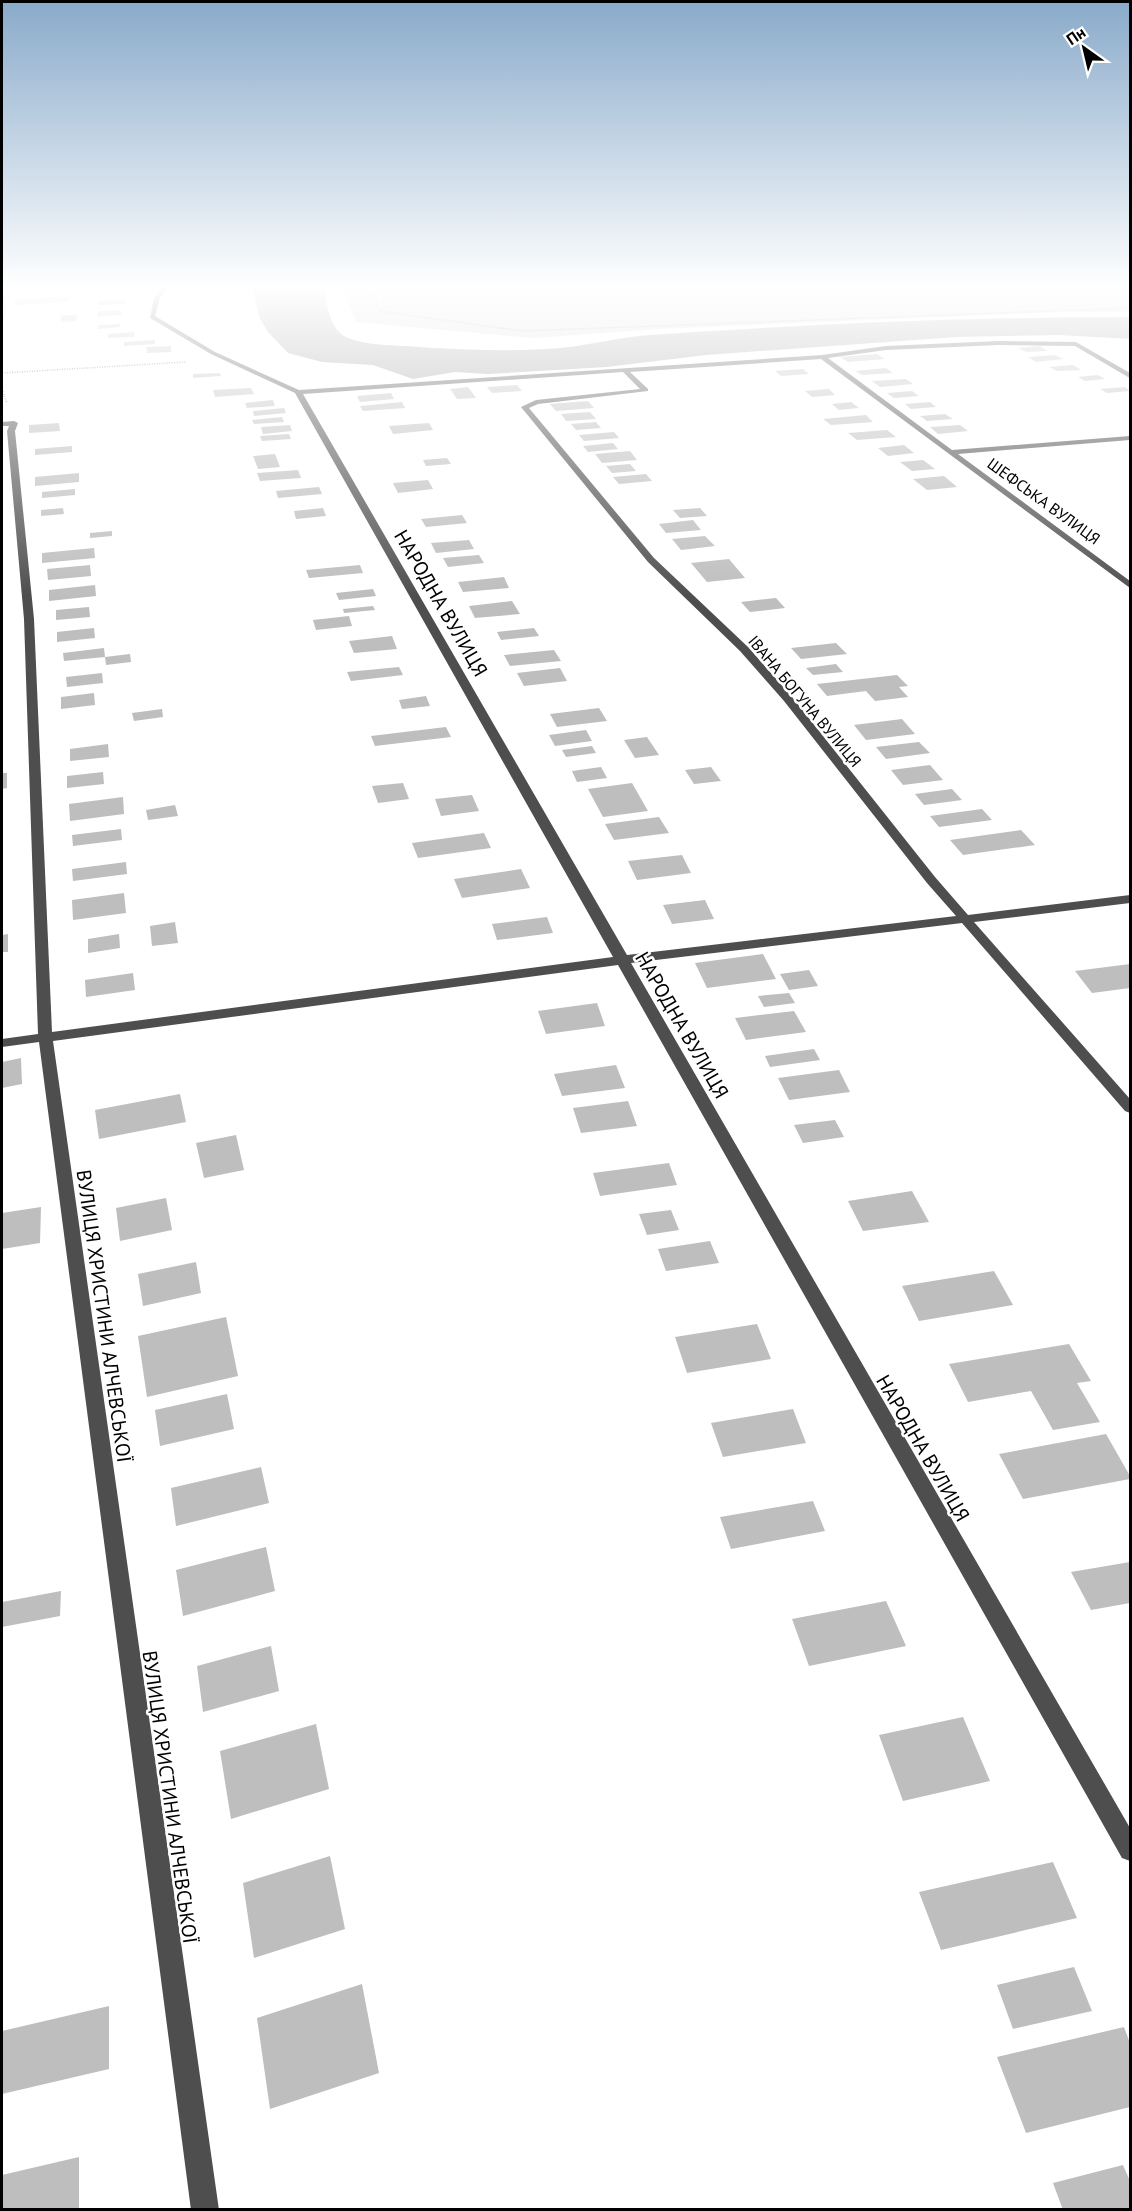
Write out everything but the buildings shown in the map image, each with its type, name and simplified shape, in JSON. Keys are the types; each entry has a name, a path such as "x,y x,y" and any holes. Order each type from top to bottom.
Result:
{"street":[{"path":"294,390 298,392 325,390"},
{"name":"ІВАНА БОГУНА ВУЛИЦЯ","path":"644,390 536,402 525,407 651,561 744,650 788,699 964,919 1131,1108"},
{"name":"ШЕФСЬКА ВУЛИЦЯ","path":"867,390 1131,585"},
{"name":"НАРОДНА ВУЛИЦЯ","path":"298,392 1131,1850"},
{"name":"ВУЛИЦЯ ХРИСТИНИ АЛЧЕВСЬКОЇ","path":"8,424 11,430 29,619 45,1037 205,2210"},
{"path":"952,453 1131,438"},
{"path":"2,1043 622,960 1131,899"}]}
